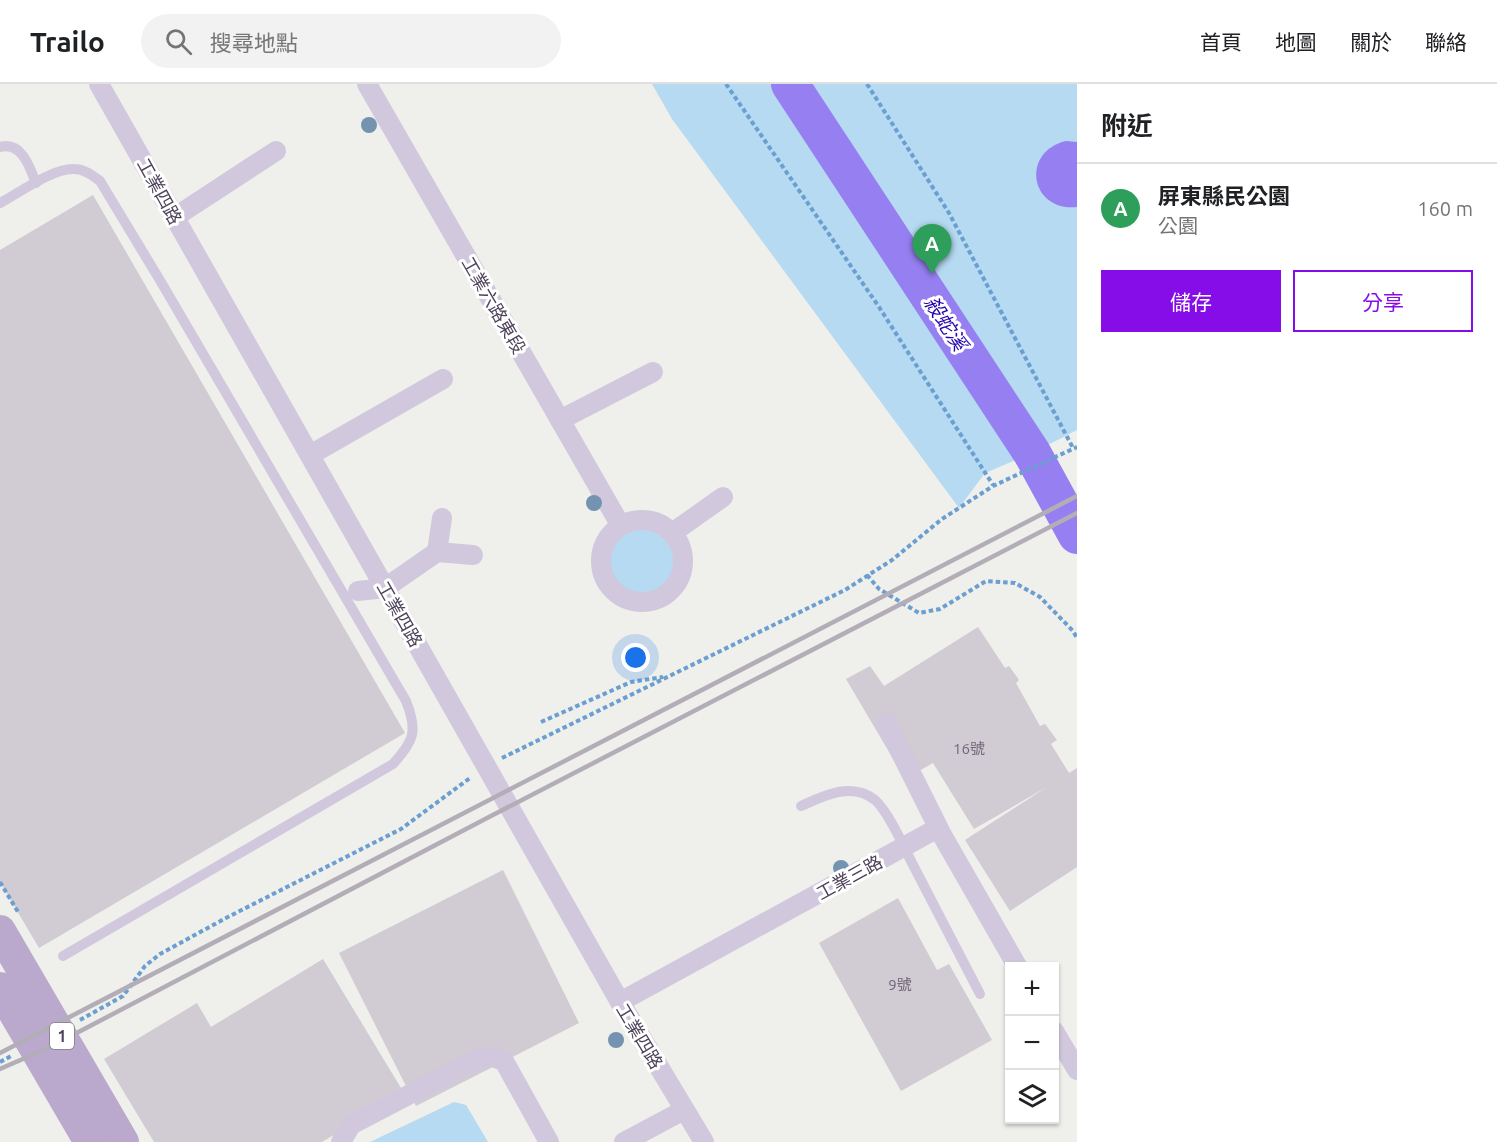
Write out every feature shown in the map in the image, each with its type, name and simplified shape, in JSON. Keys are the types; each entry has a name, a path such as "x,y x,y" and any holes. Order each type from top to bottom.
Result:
{"main road":[{"name":"1","path":"0,931 123,1142"},
{"name":"1","path":"0,988 90,1142"}],"street":[{"name":"工業四路","path":"99,84 620,1002 704,1142"},
{"name":"工業六路東段","path":"367,84 621,526"},
{"path":"175,217 276,151"},
{"path":"560,420 653,372"},
{"path":"310,455 443,379"},
{"path":"672,533 723,497"},
{"path":"437,552 442,518"},
{"path":"636,520 662,525 672,533 681,551 681,572 675,584 666,594 653,600 640,602 627,599 615,592 606,581 602,567 602,554 613,531 636,520"},
{"path":"358,591 385,588 437,552 473,555"},
{"path":"886,723 939,830 1015,962"},
{"name":"工業三路","path":"620,1002 939,830"},
{"path":"1059,1039 1077,1070"},
{"path":"341,1142 351,1125 477,1059 492,1057 504,1061 549,1142"},
{"path":"624,1142 684,1110"}],"lane":[{"path":"0,147 13,146 26,158 36,183"},
{"path":"0,203 60,171 75,168 87,172 100,181 406,701 413,720 412,737 406,749 393,764 63,956"},
{"path":"801,806 832,792 854,792 874,800 883,810 904,847 980,994"}],"path":[{"path":"726,84 879,307 993,486 1075,447 949,213 867,84"},
{"path":"867,575 879,589 919,614 940,609 986,581 1015,583 1041,597 1077,638"},
{"path":"541,722 631,682 667,676"}],"shaded area":[{"path":"652,84 1077,84 1077,430 985,473 959,508 672,119"},
{"path":"1066,141 1077,142 1077,207 1061,206 1049,200 1041,191 1037,180 1037,168 1042,157 1051,147"},
{"path":"642,520 658,524 671,532 679,545 683,561 679,577 671,590 658,598 642,602 626,598 613,590 605,577 601,561 605,545 613,532 626,524"},
{"path":"454,1102 466,1105 488,1142 370,1142"}],"building":[{"path":"93,195 405,733 39,948 0,882 0,250"},
{"path":"978,627 1005,668 1009,666 1019,680 1016,683 1040,726 1045,724 1057,740 1051,744 1069,773 1077,768 1077,867 1010,911 965,840 1047,787 974,829 933,763 905,779 846,679 870,666 884,686"},
{"path":"503,870 579,1023 416,1106 339,953"},
{"path":"898,898 937,970 949,964 992,1040 901,1091 819,943"},
{"path":"323,959 404,1093 322,1142 154,1142 104,1059 197,1003 211,1027"}],"waterway":[{"name":"殺蛇溪","path":"790,84 1032,453 1077,535"}],"railway":[{"path":"0,1053 1077,496"},
{"path":"0,1069 48,1048 1077,513"}],"place":[{"name":"屏東縣民公園","path":"932,274"}]}
